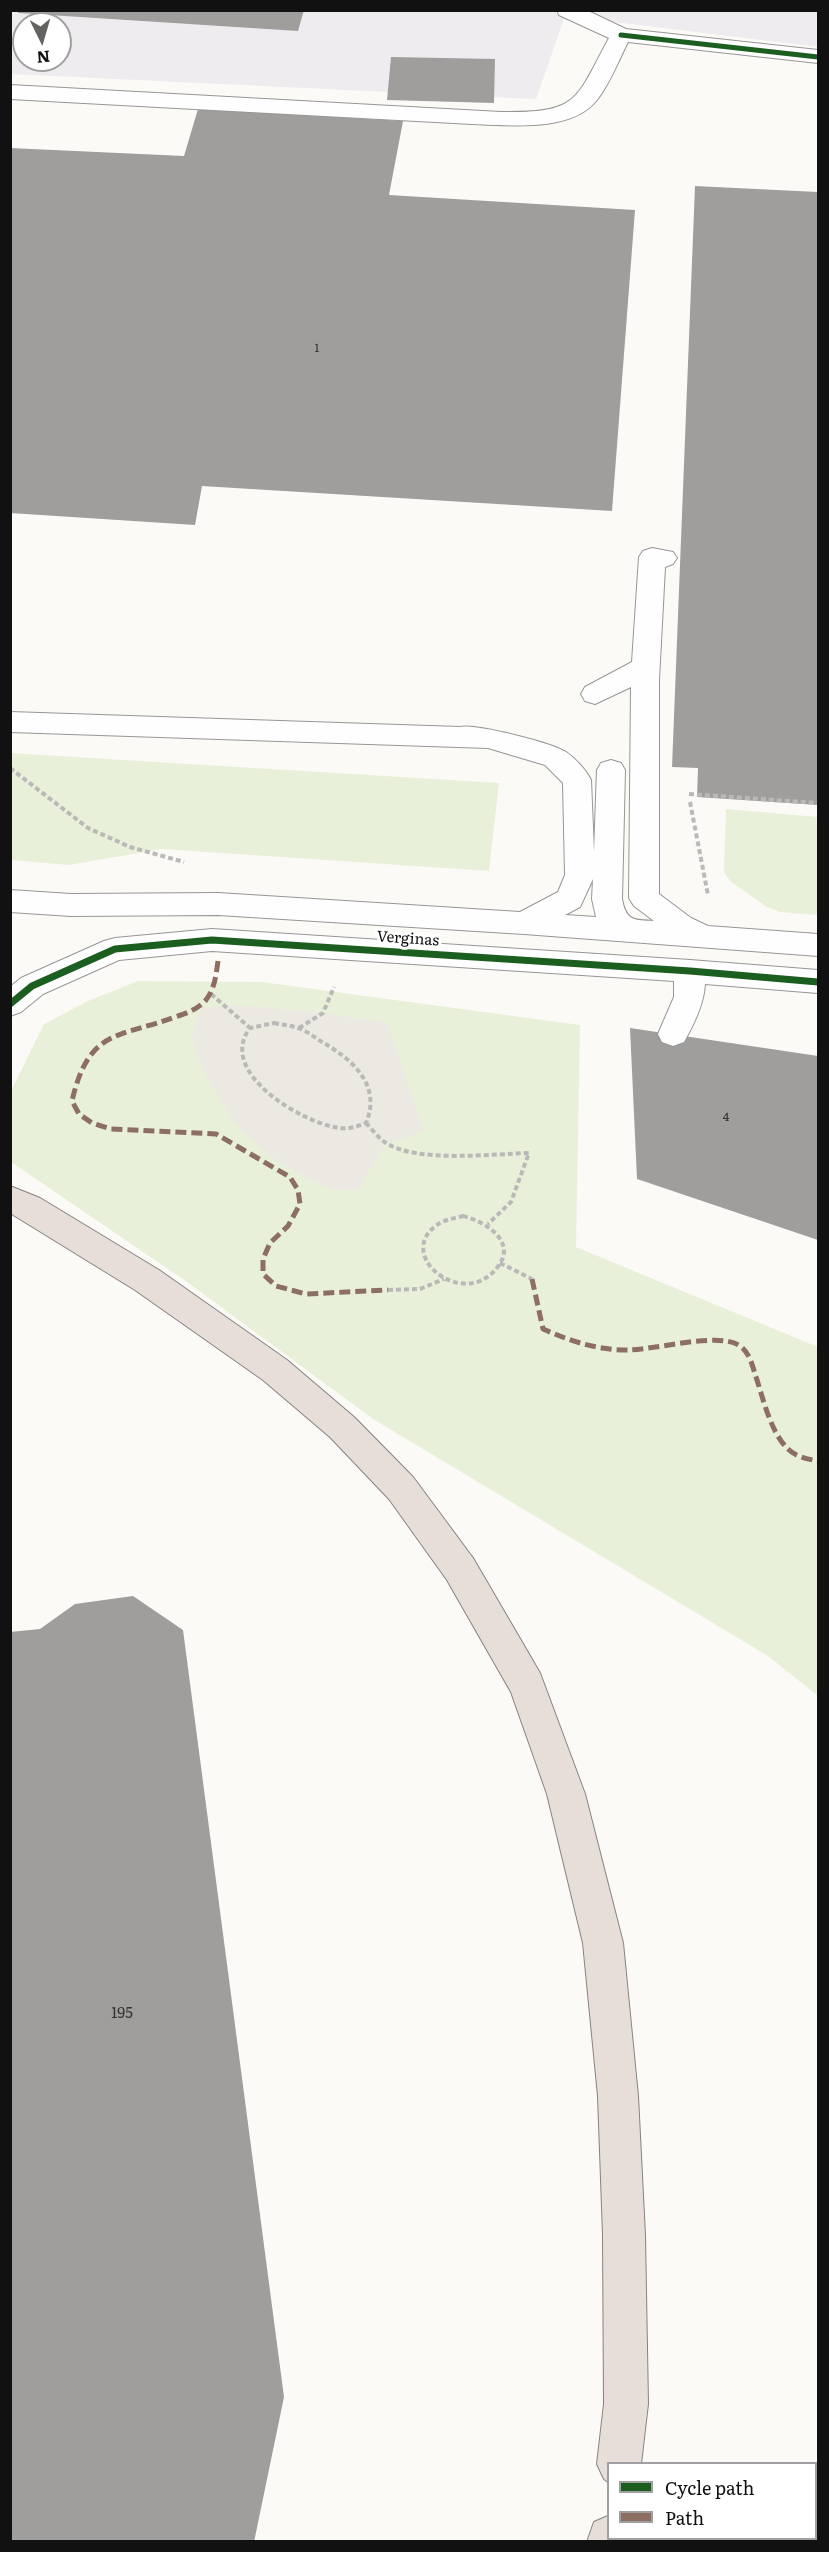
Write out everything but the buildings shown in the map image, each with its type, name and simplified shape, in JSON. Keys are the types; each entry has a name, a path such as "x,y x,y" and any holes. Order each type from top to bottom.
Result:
{"highway":[{"path":"10,1199 29,1207 147,1280 274,1370 342,1427 400,1488 460,1569 527,1686 566,1794 603,1943 618,2096 623,2224 626,2404 619,2462"}],"street":[{"path":"567,10 621,35 819,57"},
{"path":"10,92 472,117 530,118 572,110 587,98 621,35"},
{"path":"664,558 652,557 645,674 644,898 680,926 718,937"},
{"path":"595,694 645,674"},
{"path":"303,719 488,738 555,758 577,780 580,875 570,898 524,923"},
{"path":"10,722 488,738"},
{"path":"611,770 607,899 610,916 625,930"},
{"name":"Verginas","path":"10,901 71,905 218,903 819,945"},
{"name":"Verginas","path":"10,1004 32,986 114,950 212,940 690,971 819,982"},
{"path":"673,1034 689,997 690,971"}],"path":[{"path":"10,768 88,828 130,847 185,862"},
{"path":"709,901 689,793 819,803"},
{"path":"299,1028 323,1013 336,981"},
{"path":"211,994 250,1028"},
{"path":"274,1023 299,1028 341,1053 359,1070 370,1094 372,1109 366,1123 351,1128 336,1128 300,1117 265,1090 252,1075 244,1056 243,1039 250,1028 274,1023"},
{"path":"366,1123 387,1143 410,1152 529,1153 511,1202 488,1224"},
{"path":"457,1217 477,1218 497,1232 503,1242 504,1253 501,1263 494,1273 471,1283 444,1279 433,1273 426,1263 422,1252 423,1241 439,1223 457,1217"},
{"path":"501,1263 532,1279"},
{"path":"388,1290 420,1289 444,1279"}],"shaded area":[{"path":"11,11 818,11 818,47 565,16 536,99 11,74"},
{"path":"250,1006 323,1013 387,1023 424,1132 386,1143 358,1190 332,1190 297,1173 267,1154 234,1122 202,1068 192,1039 201,1007"}],"green space":[{"path":"10,753 499,783 489,871 162,849 69,865 11,860"},
{"path":"726,809 818,817 818,915 780,912 767,907 731,882 724,872"},
{"path":"138,981 262,982 580,1025 576,1247 818,1347 818,1696 768,1656 373,1419 187,1282 11,1162 10,1093 44,1024 88,1001"}],"marked path":[{"path":"218,961 215,985 205,1001 191,1012 133,1028 114,1036 98,1047 81,1072 72,1101 79,1114 92,1123 111,1129 216,1134 290,1177 298,1190 300,1204 288,1226 270,1243 263,1259 263,1274 276,1286 306,1294 388,1290"},
{"path":"532,1279 543,1329 574,1341 594,1347 627,1350 663,1348 714,1339 724,1339 740,1346 749,1359 784,1444 796,1454 818,1461"}],"cycle path":[{"path":"621,35 818,57"},
{"path":"10,1004 32,986 115,949 212,940 690,971 818,982"}]}
